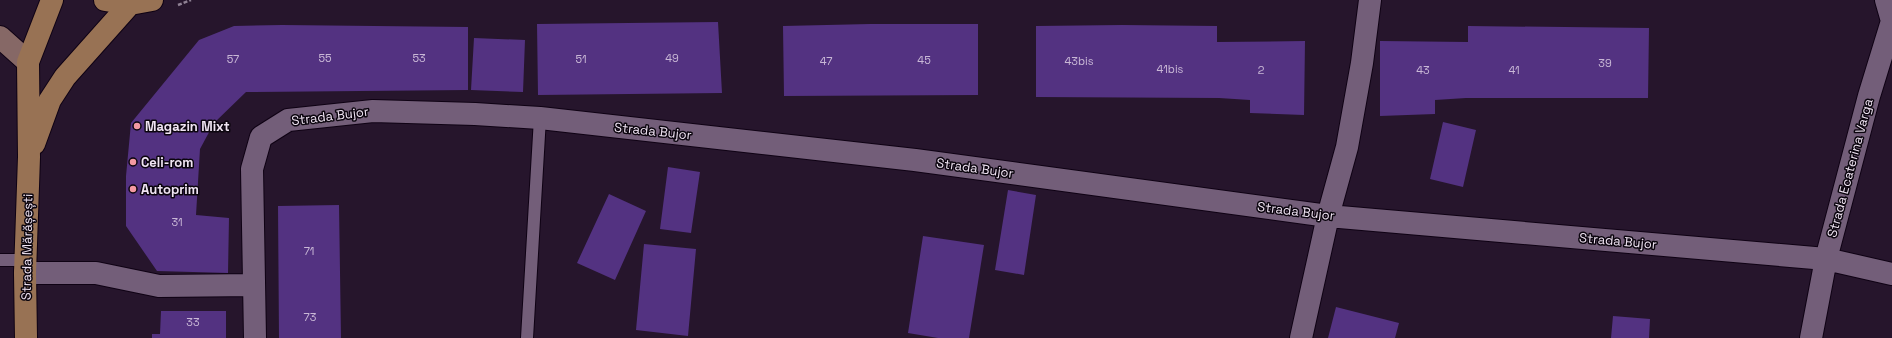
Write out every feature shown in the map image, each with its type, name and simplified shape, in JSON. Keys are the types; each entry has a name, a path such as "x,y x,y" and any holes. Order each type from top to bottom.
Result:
{"main road":[{"name":"Strada Mărășești","path":"26,338 29,157 28,62 52,0"},
{"path":"105,0 130,4 152,0"},
{"name":"Strada Mărășești","path":"29,157 50,100 64,77 130,4"}],"street":[{"path":"1302,338 1328,216 1347,147 1362,63 1370,0"},
{"name":"Strada Ecaterina Varga","path":"1811,338 1826,259 1869,96 1892,21 1886,0"},
{"path":"0,36 28,62"},
{"name":"Strada Bujor","path":"255,338 252,169 261,138 288,120 373,110 540,118 916,160 1328,216 1826,259 1892,274"},
{"path":"26,266 96,273 159,286 254,285"}],"lane":[{"path":"527,338 540,118"},
{"path":"0,260 26,266"}],"building":[{"path":"718,22 722,93 538,95 537,24"},
{"path":"978,24 978,95 784,96 783,26"},
{"path":"282,25 468,27 468,90 246,92 214,123 200,149 196,215 229,218 228,273 157,271 126,226 126,176 131,123 199,40 234,26"},
{"path":"1036,26 1217,26 1217,42 1305,41 1304,115 1250,113 1250,100 1219,98 1036,97"},
{"path":"1468,26 1649,28 1648,98 1466,98 1435,100 1435,114 1380,116 1380,41 1468,42"},
{"path":"474,38 525,40 523,92 471,90"},
{"path":"1443,122 1476,130 1463,187 1430,179"},
{"path":"668,167 700,172 691,233 660,229"},
{"path":"1008,190 1036,195 1024,275 995,270"},
{"path":"609,194 646,211 615,280 577,263"},
{"path":"339,205 341,338 279,338 278,206"},
{"path":"923,236 984,245 969,338 938,338 908,333"},
{"path":"644,244 696,249 688,336 636,330"},
{"path":"1336,307 1399,323 1395,338 1328,338"},
{"path":"161,311 226,311 226,338 152,338 152,334 160,334"},
{"path":"1613,316 1650,319 1649,338 1611,338"}],"place":[{"name":"Magazin Mixt","path":"137,126"},
{"name":"Celi-rom","path":"133,162"},
{"name":"Autoprim","path":"133,189"}]}
